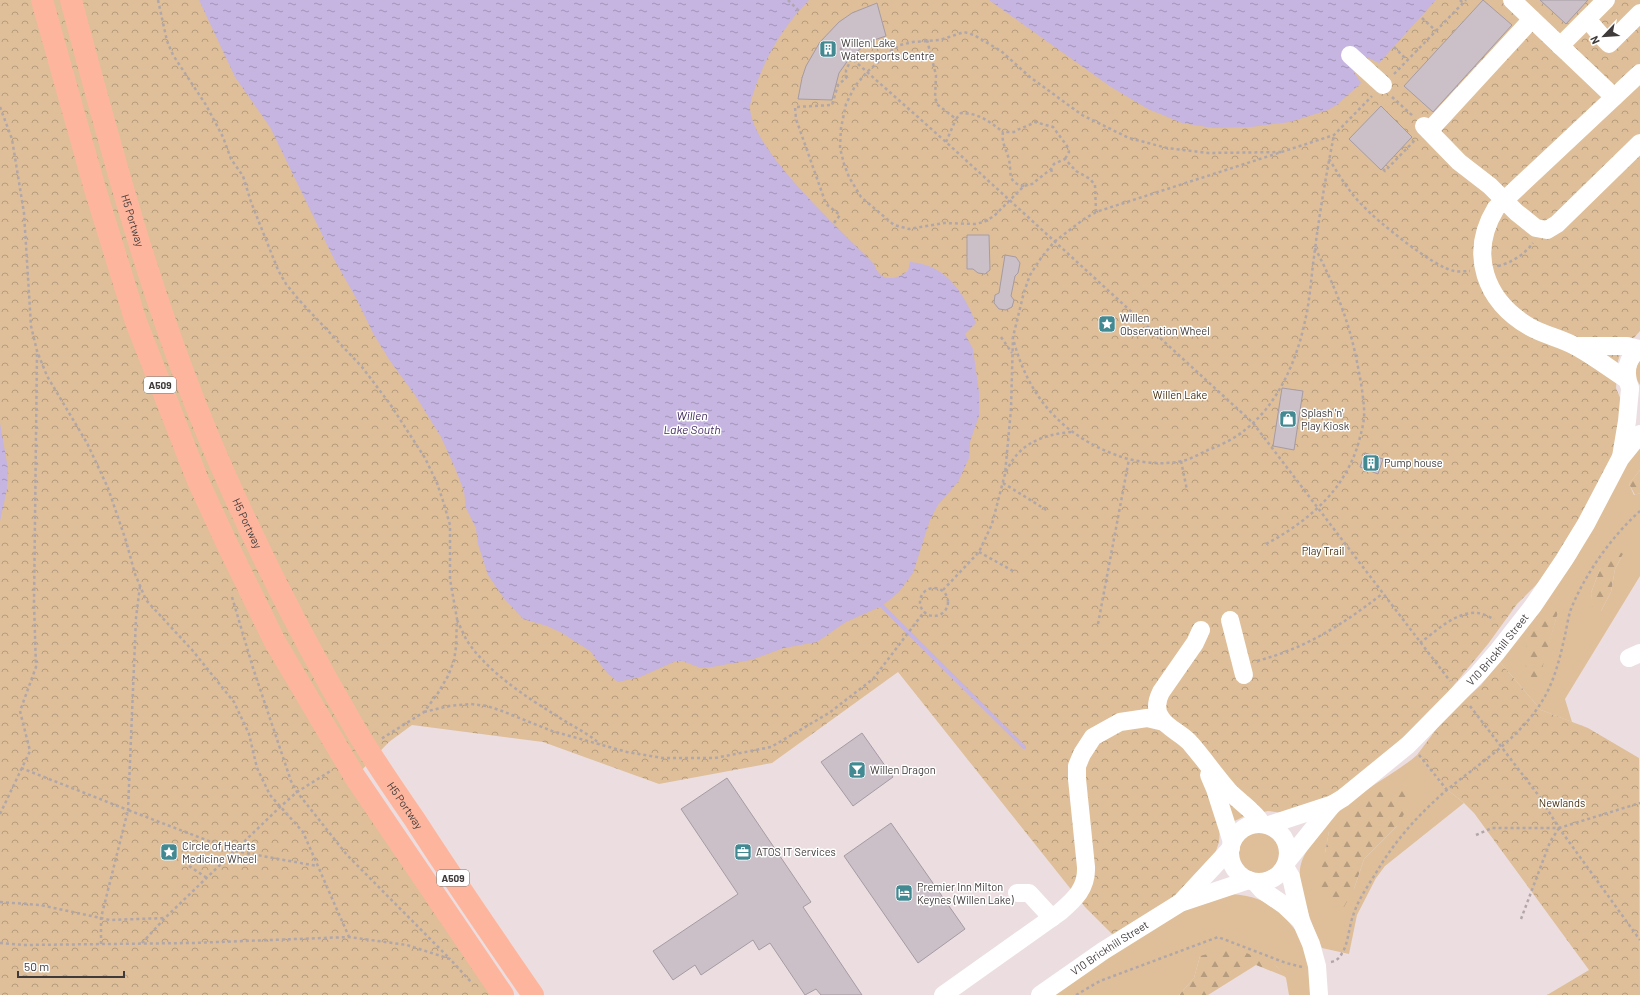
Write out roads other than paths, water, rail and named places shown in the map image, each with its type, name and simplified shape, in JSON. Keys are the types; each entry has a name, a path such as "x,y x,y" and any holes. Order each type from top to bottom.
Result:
{"main road":[{"name":"A509","path":"42,0 112,247 136,322 198,480 275,642 343,763 503,995"},
{"name":"H5 Portway","path":"71,0 138,240 163,317 224,472 276,584 320,667 487,928 533,995"}],"street":[{"path":"1512,0 1614,97"},
{"path":"1560,46 1606,0"},
{"path":"1587,19 1609,44 1640,13"},
{"path":"1532,19 1426,128 1459,162 1490,186 1527,221 1536,228 1547,230 1557,224 1640,143"},
{"path":"1350,55 1382,86"},
{"path":"1632,388 1574,346 1531,327 1514,317 1499,302 1488,284 1482,265 1482,250 1489,219 1496,208 1640,73"},
{"path":"1574,346 1627,346 1639,349"},
{"name":"V10 Brickhill Street","path":"1620,459 1632,388 1626,370 1632,355 1639,349"},
{"name":"V10 Brickhill Street","path":"1266,825 1333,804 1343,798 1408,745 1478,674 1533,606 1586,524 1620,459 1640,434"},
{"path":"1230,620 1243,670"},
{"path":"1194,635 1159,696 1157,706 1158,713 1164,722 1191,744 1228,791 1242,804 1257,814 1266,825"},
{"path":"943,995 1052,918 1072,902 1084,885 1086,876 1076,779 1082,754 1092,737 1120,722 1147,718 1164,722"},
{"path":"1201,758 1215,790 1232,845 1232,861 1234,867 1238,873 1252,881 1284,905 1301,921"},
{"name":"V10 Brickhill Street","path":"1286,864 1333,804"},
{"path":"1232,845 1236,835 1248,826 1266,825 1277,829 1287,843 1288,851 1286,864 1281,873 1269,880 1252,881"},
{"name":"V10 Brickhill Street","path":"1180,903 1232,845"},
{"path":"1286,864 1291,876 1301,921 1311,944 1315,958 1319,995"},
{"name":"V10 Brickhill Street","path":"1040,995 1102,952 1180,903 1252,881"},
{"path":"1017,894 1029,893 1052,918"}],"water":[{"name":"Willen Lake South","path":"199,0 809,0 792,19 766,61 750,105 755,126 766,146 782,168 822,212 874,264 880,274 888,278 898,277 908,271 910,262 923,264 934,268 944,274 959,291 976,323 965,334 973,349 979,392 979,416 970,442 969,458 958,482 938,505 930,520 913,573 899,592 882,606 846,622 817,642 784,648 751,660 712,667 701,668 682,661 676,661 640,677 618,682 608,674 590,651 562,633 547,626 523,619 503,597 488,575 478,544 476,528 466,508 464,491 441,437 415,395 390,361 373,333 356,298 334,259 270,127 235,77"},
{"path":"989,0 1436,0 1379,63 1353,51 1346,59 1361,83 1338,104 1328,110 1290,122 1251,127 1213,128 1182,123 1148,109 1111,87"},
{"path":"0,423 8,469 7,489 0,521"}],"waterway":[{"path":"882,606 1024,747"}],"place":[{"name":"Willen Lake Watersports Centre","path":"828,49"},
{"name":"Willen Observation Wheel","path":"1107,324"},
{"name":"Splash 'n' Play Kiosk","path":"1288,419"},
{"name":"Pump house","path":"1371,463"},
{"name":"Willen Dragon","path":"857,770"},
{"name":"Circle of Hearts Medicine Wheel","path":"169,852"},
{"name":"ATOS IT Services","path":"743,852"},
{"name":"Premier Inn Milton Keynes (Willen Lake)","path":"904,893"}],"park label":[{"name":"Willen Lake","path":"1180,395"},
{"name":"Play Trail","path":"1323,551"},
{"name":"Newlands","path":"1562,803"}]}
